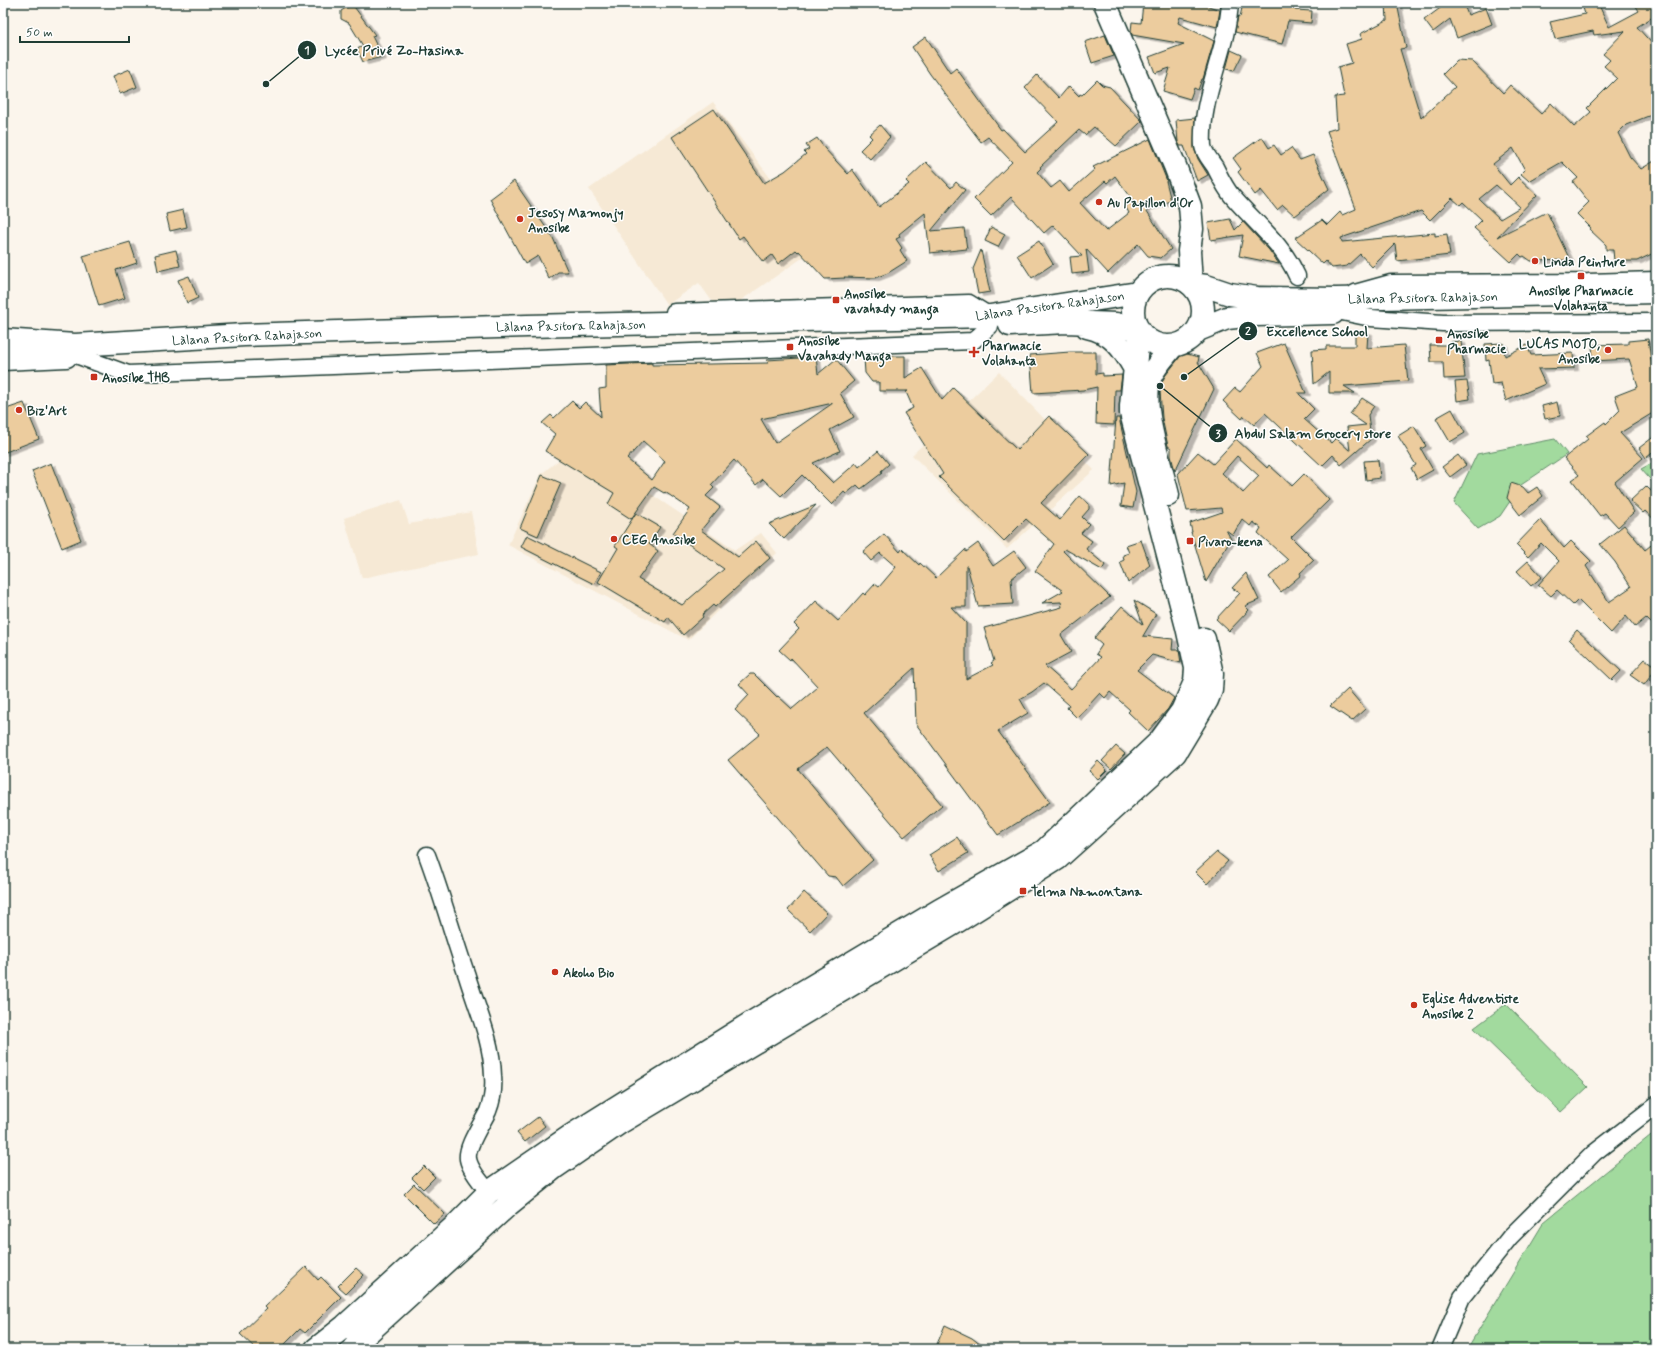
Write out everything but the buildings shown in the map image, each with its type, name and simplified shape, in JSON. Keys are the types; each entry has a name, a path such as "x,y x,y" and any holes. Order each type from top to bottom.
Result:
{"street":[{"path":"1104,3 1175,166 1190,206 1192,229 1190,251 1191,284"},
{"path":"1230,3 1222,46 1209,90 1204,119 1203,148 1230,195 1262,227 1277,245 1291,263 1297,276"},
{"path":"1190,251 1204,270 1230,294"},
{"path":"1168,275 1180,278 1191,284 1203,303 1202,322 1198,330 1184,342 1173,346 1151,342 1141,332 1134,318 1133,305 1138,293 1146,284 1156,278 1168,275"},
{"path":"1339,306 1391,283 1588,282 1656,280"},
{"name":"Làlana Pasitora Rahajason","path":"1191,284 1206,286 1230,294 1257,298 1339,306 1445,312 1656,306"},
{"name":"Làlana Pasitora Rahajason","path":"1198,330 1227,318 1339,306 1656,292"},
{"name":"Làlana Pasitora Rahajason","path":"990,321 1138,293"},
{"path":"1339,306 1371,318 1443,323 1656,322"},
{"name":"Làlana Pasitora Rahajason","path":"3,359 75,350 990,321 1116,324 1141,332"},
{"path":"1066,322 1094,329 1111,337 1126,352 1134,369"},
{"path":"316,1349 345,1326 455,1226 489,1192 572,1135 754,1021 940,910 1044,851 1160,741 1182,711 1195,682 1196,668 1187,627 1131,413 1134,369 1141,332"},
{"name":"Làlana Pasitora Rahajason","path":"3,340 75,350"},
{"path":"353,1349 362,1338 508,1205 554,1168 621,1122 953,924 1057,859 1175,754 1207,700 1212,678 1151,427 1147,401 1150,380 1155,368 1173,346"},
{"path":"427,855 443,899 486,1032 490,1050 493,1076 492,1093 488,1110 471,1145 468,1159 476,1177 489,1192"},
{"path":"1440,1349 1462,1297 1510,1237 1594,1153 1656,1105"}],"shaded area":[{"path":"713,102 821,245 721,314 699,283 667,305 589,189"},
{"path":"999,372 1094,470 1007,549 912,455"},
{"name":"CEG Anosibe","path":"573,449 586,451 735,550 761,533 777,553 688,640 508,545 541,474"},
{"path":"401,500 409,524 471,512 479,554 362,578 344,518"}],"green space":[{"path":"1555,439 1567,454 1521,485 1500,516 1478,529 1454,503 1477,454"},
{"path":"1656,461 1656,486 1641,469"},
{"path":"1506,1004 1588,1087 1561,1112 1474,1028"},
{"path":"1656,1131 1656,1349 1467,1349 1544,1222"}],"place":[{"name":"Lycée Privé Zo-Hasina","path":"266,84"},
{"name":"Au Papillon d'Or","path":"1099,202"},
{"name":"Jesosy Mamonjy Anosibe","path":"520,219"},
{"name":"Linda Peinture","path":"1535,261"},
{"name":"Anosibe Pharmacie Volahanta","path":"1581,276"},
{"name":"Anosibe vavahady manga","path":"836,300"},
{"name":"Anosibe Pharmacie","path":"1439,340"},
{"name":"Anosibe Vavahady Manga","path":"790,347"},
{"name":"LUCAS MOTO, Anosibe","path":"1608,350"},
{"name":"Pharmacie Volahanta","path":"974,352"},
{"name":"Anosibe THB","path":"94,377"},
{"name":"Excellence School","path":"1184,377"},
{"name":"Abdul Salam Grocery store","path":"1160,386"},
{"name":"Biz'Art","path":"19,410"},
{"name":"CEG Anosibe","path":"614,539"},
{"name":"Pivaro-kena","path":"1190,541"},
{"name":"Telma Namontana","path":"1023,891"},
{"name":"Akoho Bio","path":"555,972"},
{"name":"Eglise Adventiste Anosibe 2","path":"1414,1005"}]}
